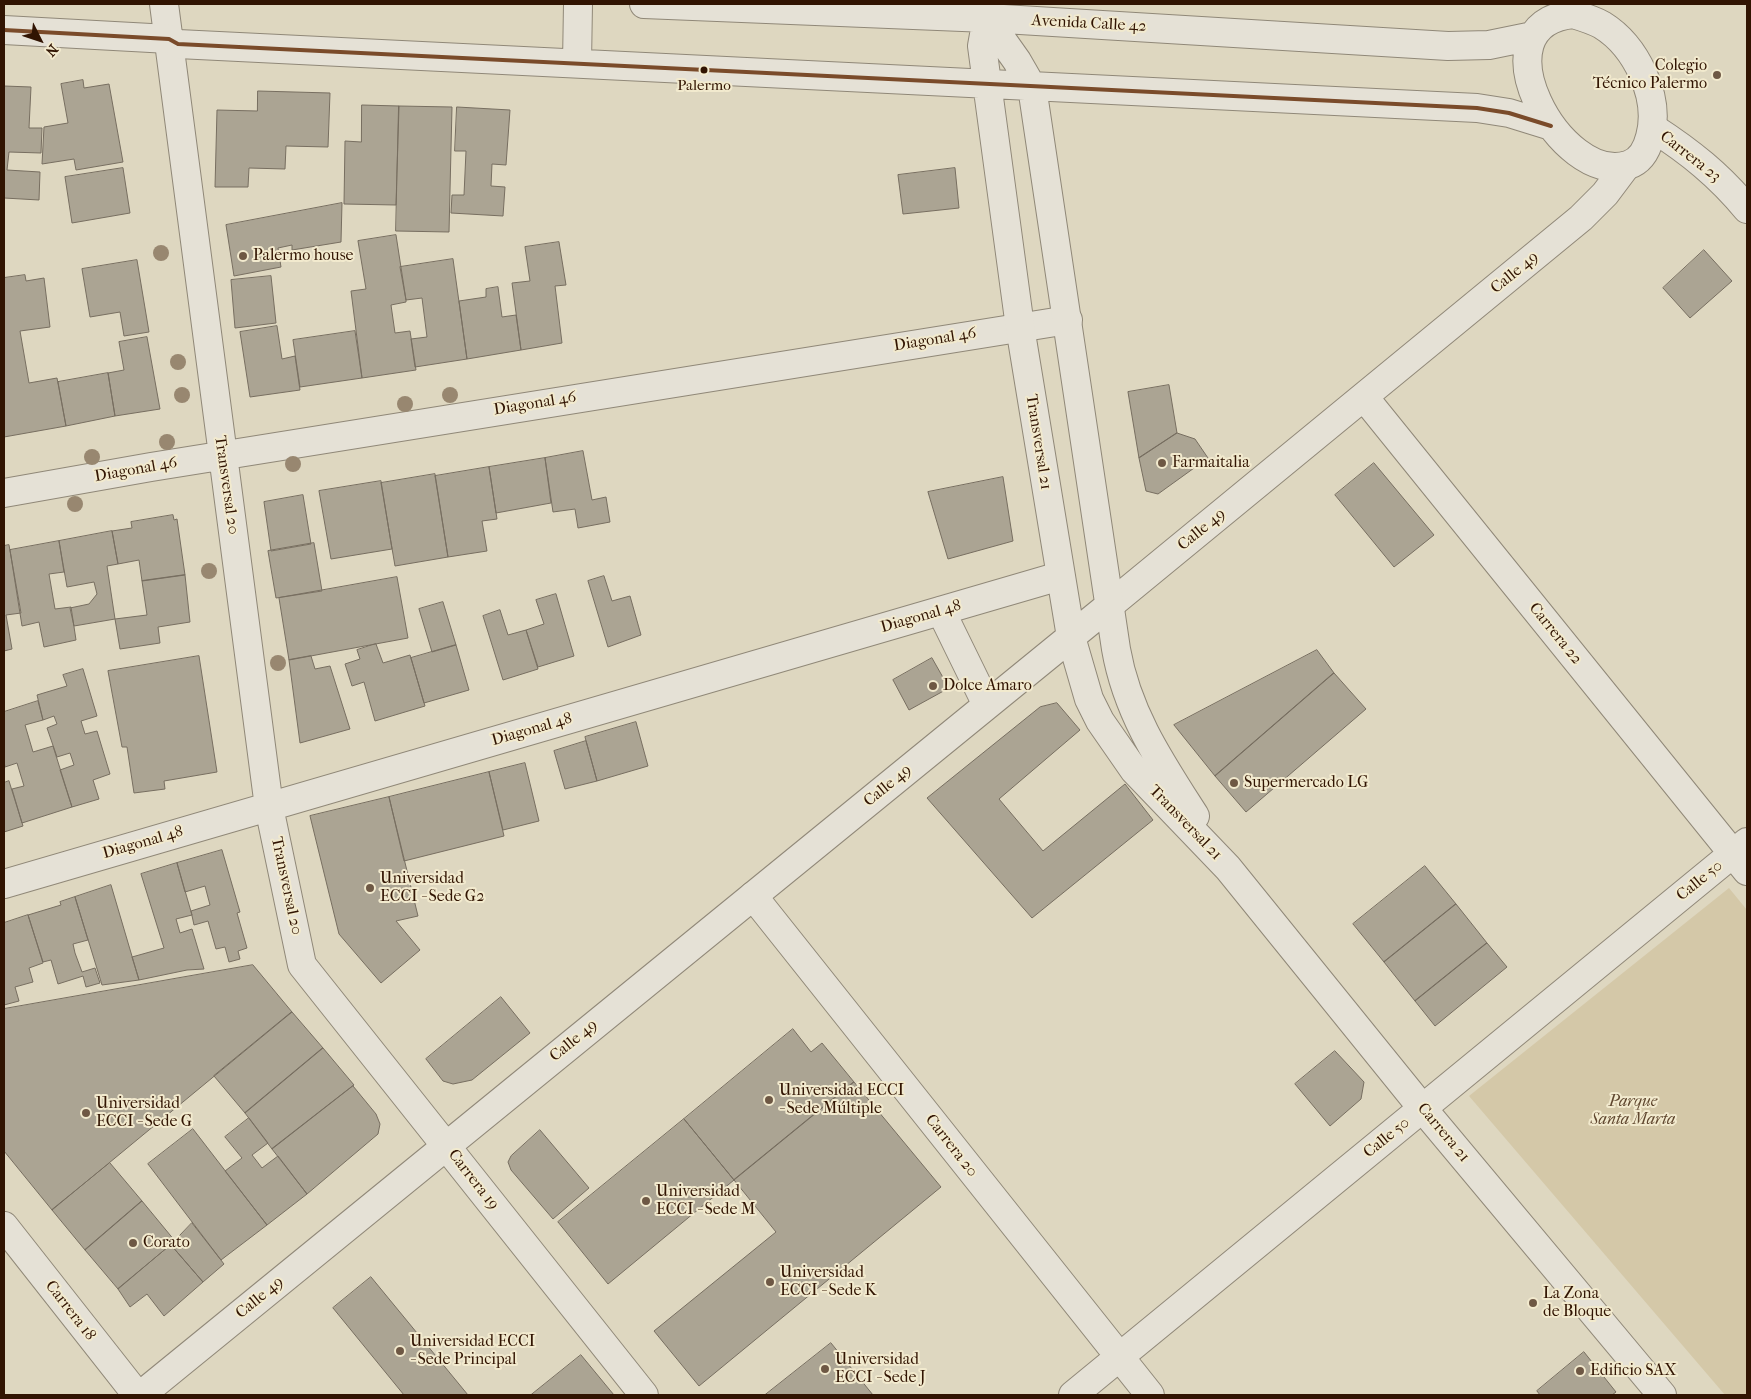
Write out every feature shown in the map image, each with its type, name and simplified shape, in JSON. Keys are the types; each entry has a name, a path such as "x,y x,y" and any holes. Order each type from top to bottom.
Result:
{"street":[{"name":"Transversal 20","path":"164,4 269,807 302,965"},
{"path":"576,63 578,4"},
{"name":"Avenida Calle 42","path":"644,4 989,8 1448,46 1489,45 1544,20"},
{"path":"989,8 1032,87"},
{"name":"Transversal 21","path":"989,8 982,46 986,85 1020,327 1071,637 1089,699 1110,738 1134,770 1228,868"},
{"path":"1573,14 1598,15 1637,63 1652,99 1653,128 1646,150 1633,163 1626,166 1612,167 1590,161 1576,152 1551,126 1539,109 1530,83 1528,51 1544,20 1573,14"},
{"path":"4,30 169,39 178,44 1477,108 1509,114 1551,126"},
{"name":"Transversal 21","path":"1032,87 1119,668 1137,720 1155,754 1228,868"},
{"name":"Carrera 23","path":"1653,128 1694,155 1728,187 1747,209"},
{"name":"Calle 49","path":"140,1395 1071,637 1581,218 1606,194 1626,166"},
{"name":"Diagonal 46","path":"4,493 222,456 1068,320"},
{"name":"Carrera 22","path":"1364,397 1743,856"},
{"name":"Diagonal 48","path":"4,884 1060,576"},
{"path":"941,611 987,705"},
{"name":"Calle 50","path":"1073,1395 1423,1109 1743,856"},
{"name":"Carrera 21","path":"1228,868 1423,1109 1662,1395"},
{"name":"Carrera 20","path":"753,896 1150,1395"},
{"name":"Carrera 19","path":"302,965 644,1395"},
{"name":"Carrera 18","path":"4,1226 137,1395"}],"green space":[{"name":"Parque Santa Marta","path":"1729,888 1747,910 1747,1395 1725,1395 1469,1096"}],"building":[{"path":"83,80 84,88 109,84 123,162 76,170 74,159 42,164 44,127 68,123 61,84"},
{"path":"4,86 31,87 29,128 42,128 41,153 9,152 7,170 40,172 39,200 4,198"},
{"path":"258,91 330,93 328,147 286,146 285,169 249,168 248,187 215,187 217,110 257,111"},
{"path":"362,105 399,106 396,205 344,204 345,141 361,142"},
{"path":"399,106 452,107 449,232 396,231"},
{"path":"457,107 510,110 506,165 492,164 491,186 505,187 503,216 451,213 452,195 464,195 466,151 455,151"},
{"path":"123,168 130,213 72,223 65,177"},
{"path":"955,168 959,208 903,214 898,175"},
{"path":"342,203 341,242 292,250 292,245 278,248 281,267 234,276 226,225"},
{"path":"396,235 406,302 391,305 395,333 410,331 416,370 362,378 351,291 366,289 358,241"},
{"path":"559,242 566,285 555,286 562,343 521,350 512,283 530,281 525,247"},
{"path":"1704,250 1732,281 1690,318 1663,288"},
{"path":"453,259 467,359 415,367 411,339 427,337 422,298 406,300 400,267"},
{"path":"137,260 149,332 124,336 120,312 90,317 82,269"},
{"path":"25,275 26,281 44,278 50,327 20,331 29,383 57,378 66,426 4,437 4,278"},
{"path":"271,276 276,323 235,328 231,280"},
{"path":"498,287 502,317 516,315 521,350 467,359 459,301 486,297 486,289"},
{"path":"277,326 282,359 295,356 300,390 250,397 240,332"},
{"path":"355,331 362,378 300,387 293,340"},
{"path":"147,337 160,409 115,416 108,373 124,370 119,342"},
{"path":"108,373 115,416 66,426 58,382"},
{"path":"1169,385 1177,433 1139,458 1128,392"},
{"path":"1177,433 1195,439 1208,458 1158,494 1146,491 1139,458"},
{"path":"583,451 592,500 606,497 610,522 578,528 575,509 553,512 545,458"},
{"path":"545,458 551,503 496,513 489,467"},
{"path":"1374,463 1434,535 1394,567 1335,495"},
{"path":"489,467 497,519 482,521 487,551 448,557 435,476"},
{"path":"435,474 448,557 395,566 381,483"},
{"path":"1003,477 1013,541 948,559 928,492"},
{"path":"381,481 392,549 331,559 319,491"},
{"path":"303,495 311,544 271,551 264,502"},
{"path":"173,515 174,520 177,519 185,575 142,581 139,560 118,564 112,531 132,528 131,522"},
{"path":"112,531 118,564 107,566 115,619 74,626 70,608 89,604 97,594 94,582 67,587 59,541"},
{"path":"59,541 64,572 49,574 55,609 71,607 76,640 44,647 39,622 22,626 10,550"},
{"path":"314,543 322,591 276,598 268,551"},
{"path":"9,545 21,613 6,615 12,649 4,651 4,546"},
{"path":"185,575 190,622 158,627 160,643 120,649 115,619 147,615 142,581"},
{"path":"604,576 612,601 630,596 641,635 608,647 588,581"},
{"path":"397,577 408,638 289,660 279,598"},
{"path":"556,594 574,656 538,667 526,630 544,624 536,600"},
{"path":"443,602 456,645 432,652 419,609"},
{"path":"500,610 508,635 526,630 538,669 503,680 483,616"},
{"path":"376,644 383,663 410,655 425,706 375,721 364,682 352,686 345,664 360,659 357,650"},
{"path":"456,645 469,690 424,703 411,658"},
{"path":"1317,650 1334,673 1215,776 1174,725"},
{"path":"199,656 217,772 164,781 165,789 134,793 127,747 122,747 108,671"},
{"path":"311,656 315,669 330,666 350,729 300,743 289,660"},
{"path":"932,658 949,688 909,710 893,680"},
{"path":"83,669 97,716 81,721 85,734 97,731 110,774 93,780 99,799 72,807 60,770 74,765 70,753 57,757 47,728 57,724 54,716 43,720 37,695 67,686 63,675"},
{"path":"1334,673 1366,709 1246,812 1215,776"},
{"path":"38,701 43,720 25,725 33,752 53,746 72,807 22,823 12,789 24,786 17,763 5,767 4,712"},
{"path":"1057,703 1080,730 999,799 1043,851 1125,784 1153,820 1032,918 927,798 1040,707"},
{"path":"636,722 648,766 597,781 585,737"},
{"path":"586,741 597,781 565,789 554,751"},
{"path":"525,763 539,821 503,830 489,772"},
{"path":"489,772 504,836 404,861 389,797"},
{"path":"9,781 23,826 4,832 4,783"},
{"name":"Universidad ECCI - Sede G2","path":"389,797 418,916 396,921 420,950 381,983 339,934 310,816"},
{"path":"222,850 240,912 237,913 247,948 238,951 240,959 229,962 225,947 216,949 208,921 194,925 191,911 210,905 205,886 185,892 177,863"},
{"path":"177,863 192,915 176,919 180,933 192,929 204,969 187,970 139,980 132,957 164,948 141,874"},
{"path":"1425,866 1456,904 1384,962 1353,924"},
{"path":"111,885 139,980 102,985 75,897"},
{"path":"75,897 88,940 73,944 75,953 82,972 95,968 100,983 86,987 83,976 58,984 51,960 43,962 28,915 61,905 60,902"},
{"path":"1456,904 1487,943 1415,1001 1384,962"},
{"path":"28,915 43,963 29,968 33,982 15,987 19,1001 4,1005 4,923"},
{"path":"1487,943 1507,967 1435,1026 1415,1001"},
{"name":"Universidad ECCI - Sede G","path":"253,965 292,1012 52,1210 4,1151 4,1009"},
{"path":"501,997 530,1033 472,1080 453,1084 443,1081 426,1059"},
{"path":"292,1012 323,1048 245,1113 214,1076"},
{"name":"Universidad ECCI - Sede Múltiple","path":"793,1029 811,1052 822,1043 854,1082 734,1180 684,1119"},
{"path":"323,1048 354,1085 272,1149 245,1113"},
{"path":"1335,1051 1364,1082 1361,1099 1330,1126 1295,1084"},
{"name":"Universidad ECCI - Sede K","path":"854,1082 941,1187 699,1386 654,1331 776,1232 734,1180"},
{"path":"353,1086 376,1114 380,1124 378,1134 307,1194 272,1149"},
{"path":"249,1118 268,1143 252,1155 262,1168 278,1156 307,1194 267,1225 225,1171 242,1158 225,1137"},
{"name":"Universidad ECCI - Sede M","path":"684,1119 734,1180 608,1284 558,1222"},
{"path":"193,1129 267,1225 221,1260 148,1164"},
{"path":"540,1130 589,1188 553,1219 511,1170 508,1162 511,1156"},
{"path":"110,1163 142,1201 85,1250 52,1210"},
{"name":"Corato","path":"142,1201 175,1241 118,1289 85,1250"},
{"path":"192,1223 224,1264 203,1282 171,1245"},
{"path":"171,1245 203,1282 164,1316 147,1294 130,1307 118,1289"},
{"name":"Universidad ECCI - Sede Principal","path":"371,1277 468,1395 404,1395 333,1308"},
{"name":"Universidad ECCI - Sede J","path":"831,1343 873,1395 765,1395"},
{"name":"Edificio SAX","path":"1584,1352 1616,1392 1612,1395 1540,1395 1537,1391"},
{"name":"Universidad ECCI - Sede Principal","path":"581,1355 614,1395 531,1395"}],"transit line":[{"path":"4,30 169,39 178,44 1477,108 1509,113 1551,126"}],"place":[{"name":"Palermo","path":"704,70"},
{"name":"Colegio Técnico Palermo","path":"1717,75"},
{"name":"Palermo house","path":"243,256"},
{"name":"Farmaitalia","path":"1162,463"},
{"name":"Dolce Amaro","path":"933,686"},
{"name":"Supermercado LG","path":"1234,783"},
{"name":"Universidad ECCI - Sede G2","path":"370,888"},
{"name":"Universidad ECCI - Sede Múltiple","path":"769,1100"},
{"name":"Universidad ECCI - Sede G","path":"86,1113"},
{"name":"Universidad ECCI - Sede M","path":"646,1201"},
{"name":"Corato","path":"133,1243"},
{"name":"Universidad ECCI - Sede K","path":"770,1282"},
{"name":"La Zona de Bloque","path":"1533,1303"},
{"name":"Universidad ECCI - Sede Principal","path":"400,1351"},
{"name":"Universidad ECCI - Sede J","path":"825,1369"},
{"name":"Edificio SAX","path":"1580,1371"}]}
